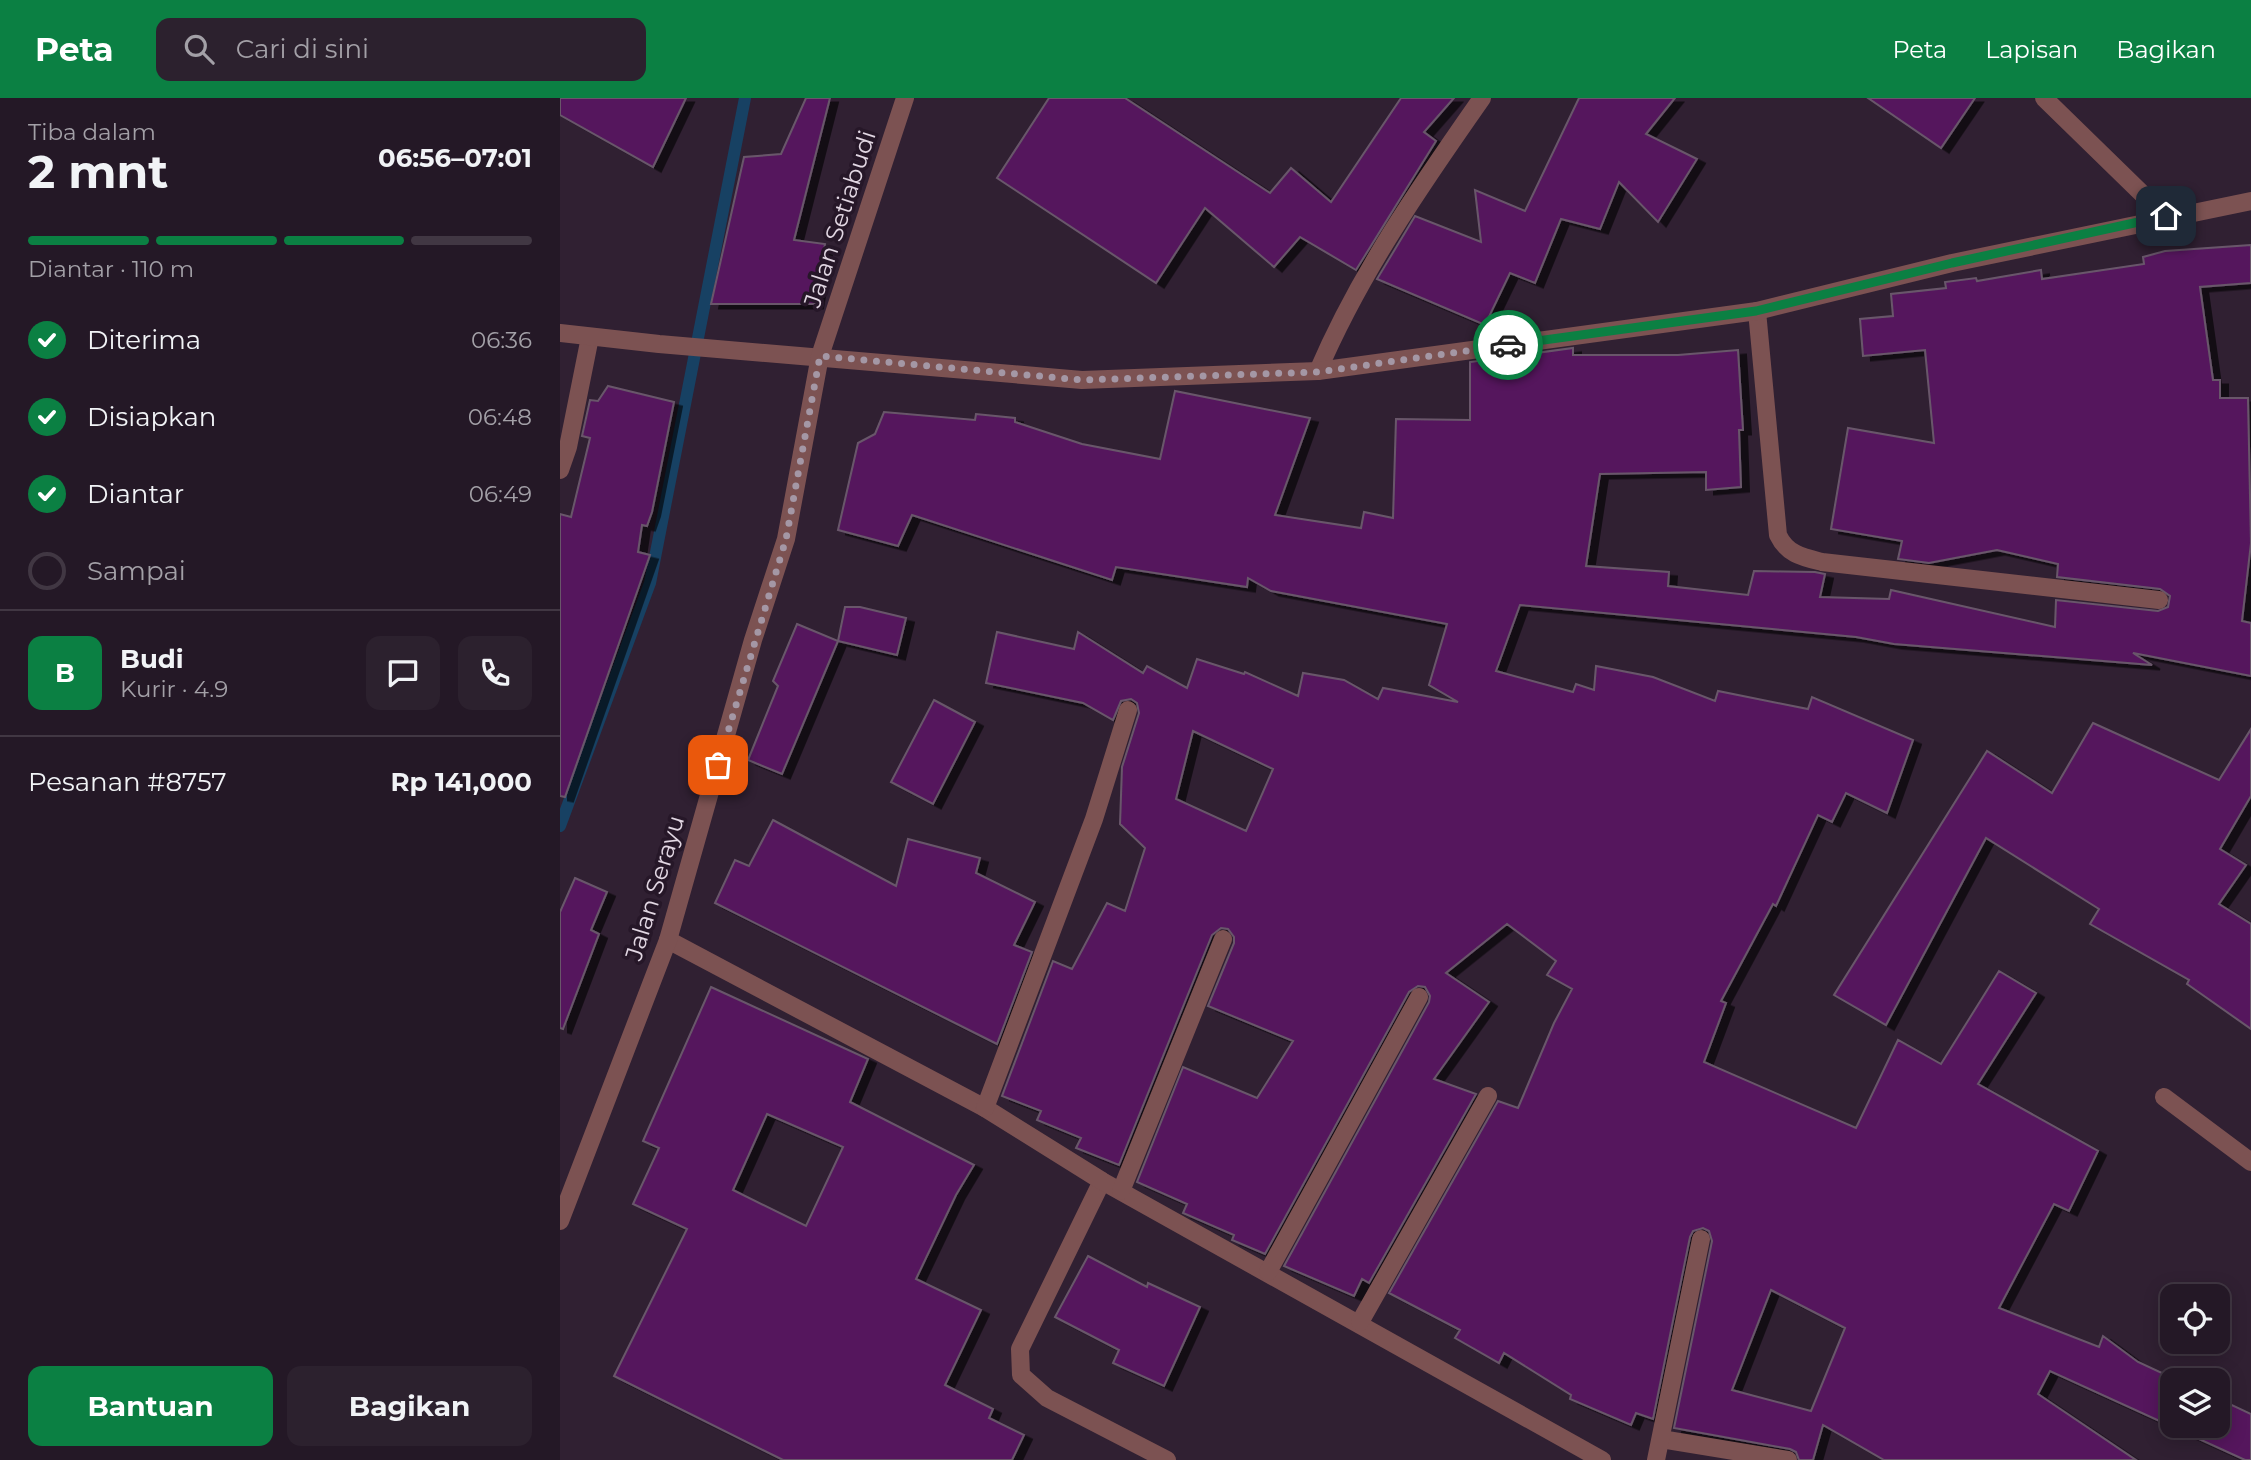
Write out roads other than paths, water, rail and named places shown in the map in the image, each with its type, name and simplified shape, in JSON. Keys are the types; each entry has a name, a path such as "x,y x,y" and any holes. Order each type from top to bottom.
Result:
{"street":[{"name":"Jalan Setiabudi","path":"820,356 905,98"},
{"path":"1318,372 1354,295 1415,194 1482,98"},
{"path":"2044,98 2166,216"},
{"path":"560,332 659,344 1082,380 1318,372 1756,311 1952,263 2166,216 2251,201"},
{"path":"1756,311 1778,535 1784,547 1799,556 1822,562 2159,600"},
{"path":"560,470 568,447 590,337"},
{"name":"Jalan Serayu","path":"560,1221 668,940 753,640 786,539 820,356"},
{"path":"985,1108 1094,820 1128,710"},
{"path":"1121,1191 1223,939"},
{"path":"668,940 985,1108 1102,1181 1360,1322 1602,1460"},
{"path":"1268,1272 1419,997"},
{"path":"1360,1322 1488,1096"},
{"path":"2164,1097 2251,1162"},
{"path":"1102,1181 1020,1349 1021,1375 1047,1398 1167,1460"},
{"path":"1656,1460 1701,1239"},
{"path":"1661,1439 1788,1460"}],"waterway":[{"path":"560,826 650,583 745,98"}]}
